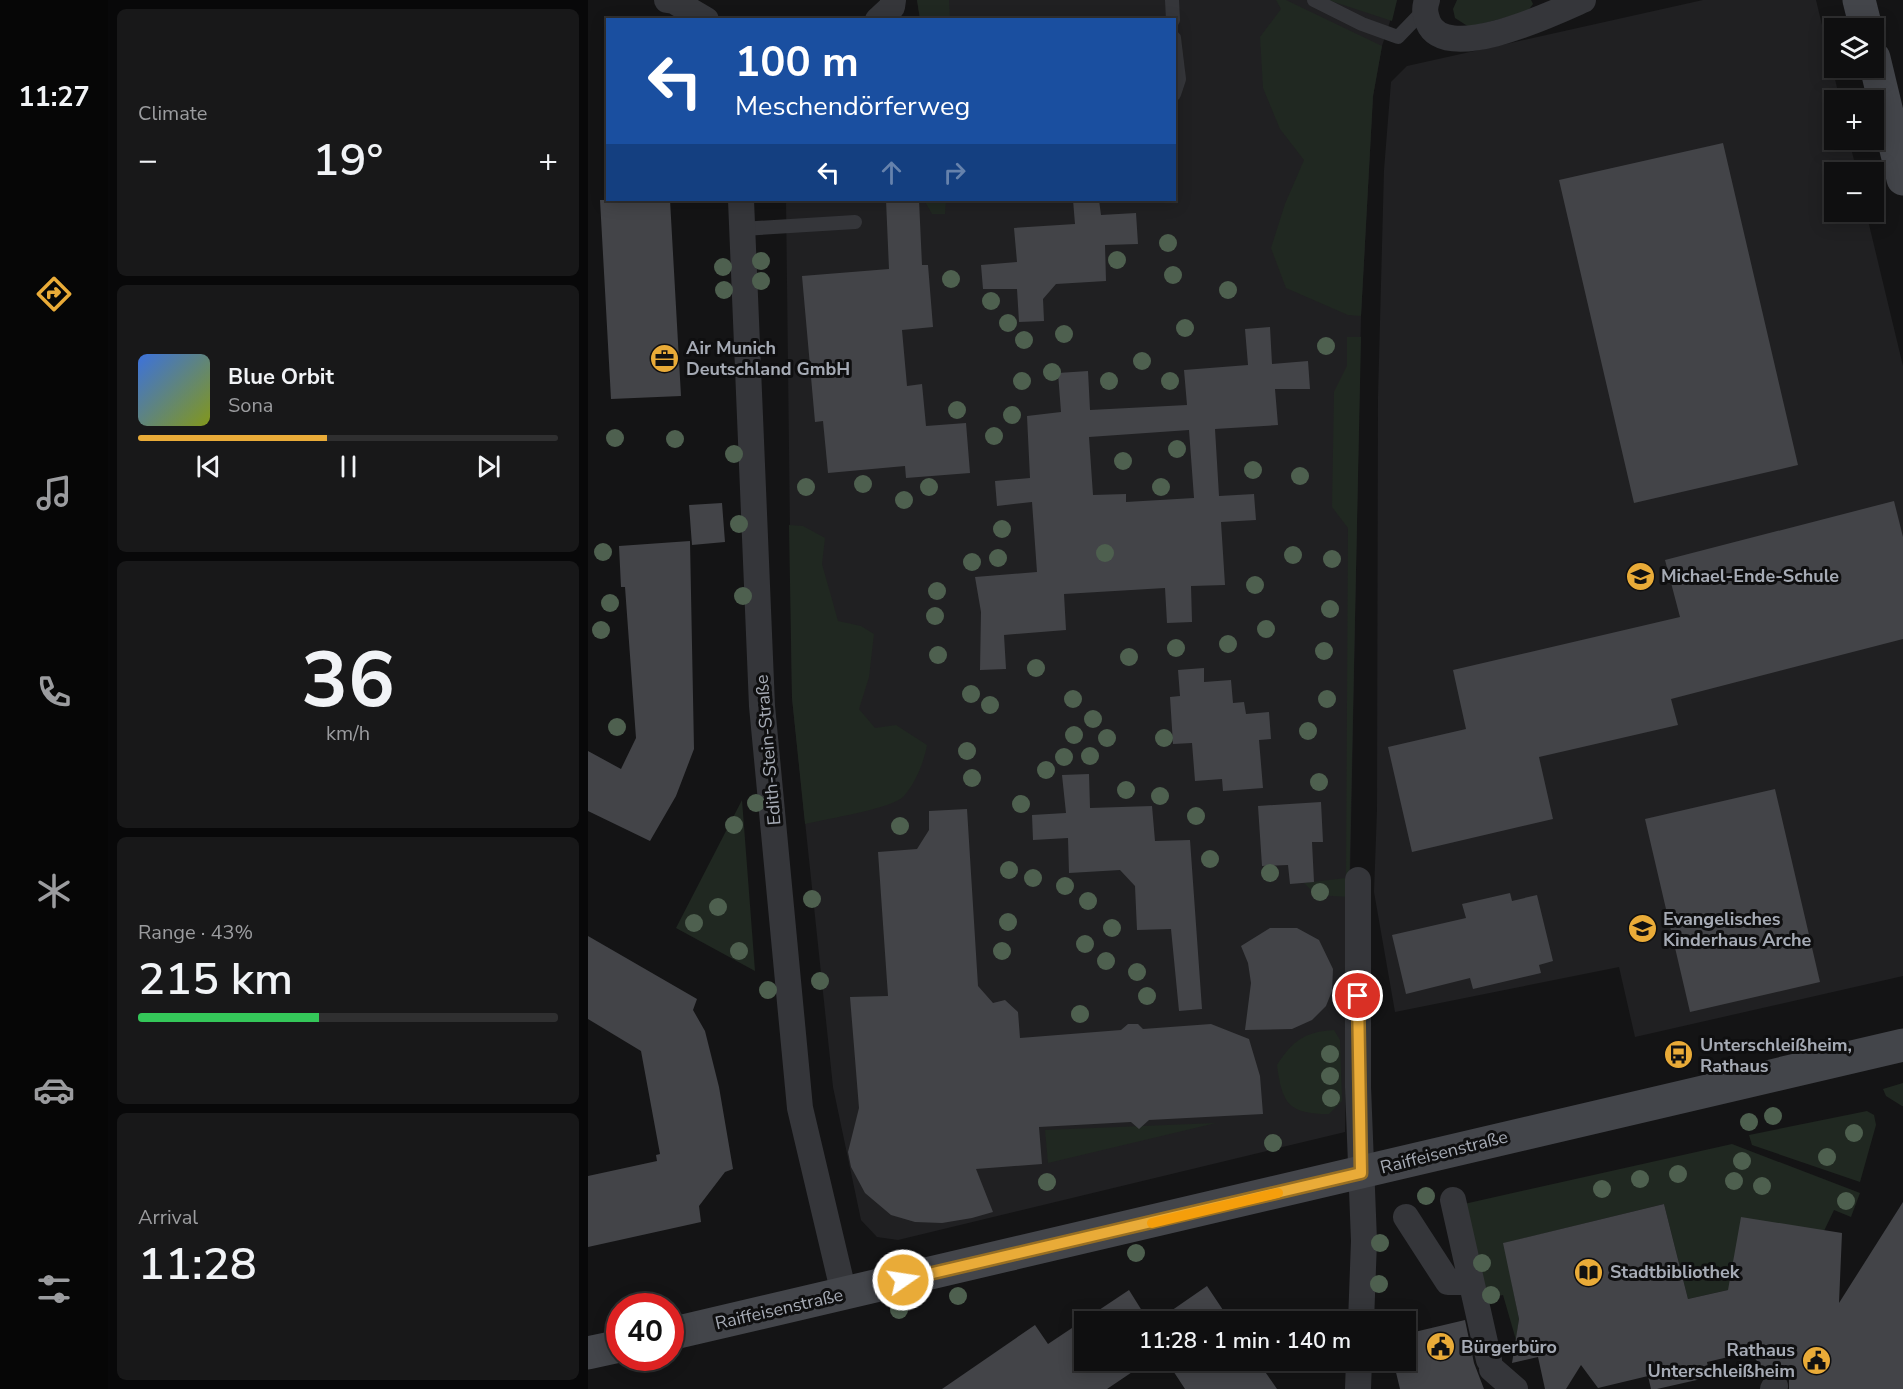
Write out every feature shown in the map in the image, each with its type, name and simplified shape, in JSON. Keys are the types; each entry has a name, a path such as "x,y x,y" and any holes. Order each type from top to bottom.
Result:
{"street":[{"path":"667,0 674,1 703,18"},
{"path":"880,18 892,7 893,0"},
{"path":"1425,5 1431,30 1448,40 1469,39 1533,22 1582,0"},
{"path":"1859,0 1864,18"},
{"path":"1879,78 1903,179"},
{"name":"Edith-Stein-Straße","path":"741,201 762,706 800,1108 844,1294"},
{"path":"1358,880 1358,1087 1364,1241 1361,1311"},
{"name":"Raiffeisenstraße","path":"684,1331 1361,1173 1600,1114 1903,1046"},
{"path":"1453,1200 1490,1364 1515,1389"},
{"path":"1406,1217 1448,1282 1470,1282"},
{"path":"588,1353 606,1349"},
{"path":"1358,1389 1359,1371"}],"lane":[{"path":"1172,0 1173,18"},
{"path":"1314,0 1362,24 1398,36 1425,5"},
{"path":"1176,54 1179,79 1176,88"},
{"path":"742,229 855,222"}],"shaded area":[{"path":"917,0 1397,0 1382,46 1373,96 1361,316 1345,1132 898,1240 877,1237 861,1220 833,1087 792,698 786,201 1176,201 1176,18 920,18"},
{"path":"917,0 949,0 950,18 920,18"},
{"path":"1276,0 1286,0 1382,46 1373,96 1361,316 1348,315 1286,288 1271,248 1285,204 1304,160 1280,129 1263,88 1260,37 1281,9"},
{"path":"1328,0 1397,0 1392,21"},
{"path":"1457,0 1531,0 1533,4 1527,12 1469,27 1455,18 1453,9"},
{"name":"Michael-Ende-Schule","path":"1703,0 1816,0 1824,33 1824,78 1835,78 1838,90 1824,90 1824,150 1852,150 1854,162 1824,162 1824,222 1868,222 1903,366 1903,976 1635,1037 1619,967 1395,1012 1374,892 1377,810 1378,397 1384,170 1391,82 1407,66"},
{"path":"925,201 946,201 945,214 932,214"},
{"path":"1347,337 1361,337 1349,897 1316,895 1304,883 1346,878 1348,528 1332,507 1334,392 1347,366"},
{"path":"789,525 803,526 825,538 822,564 838,621 861,626 874,634 869,677 859,709 875,728 896,725 927,745 916,778 904,796 897,801 873,809 805,824 792,698"},
{"path":"742,800 755,971 676,928"},
{"path":"1334,1030 1340,1040 1342,1101 1329,1114 1296,1109 1285,1098 1277,1065 1294,1043 1307,1035"},
{"path":"1903,1083 1902,1106 1886,1096 1883,1089"},
{"path":"1867,1111 1874,1115 1876,1125 1860,1182 1752,1145 1749,1135"},
{"path":"1216,1123 1048,1163 1045,1130"},
{"path":"1732,1144 1860,1193 1851,1217 1834,1210 1824,1231 1728,1290 1688,1299 1664,1204 1504,1243 1519,1319 1516,1340 1503,1295 1487,1298 1464,1204"}],"building":[{"path":"1723,143 1798,465 1634,503 1559,180"},
{"path":"600,200 670,201 681,396 611,399"},
{"path":"886,201 919,201 922,265 928,265 933,327 902,330 907,386 922,384 926,426 966,423 970,473 906,478 905,466 828,473 823,421 815,422 802,276 889,269"},
{"path":"1073,201 1099,201 1101,215 1136,213 1138,244 1105,245 1106,281 1056,284 1043,299 1044,321 1019,322 1017,289 983,289 981,265 1017,262 1014,228 1075,224"},
{"path":"1270,327 1272,364 1308,361 1310,389 1275,389 1278,425 1215,429 1219,496 1254,494 1256,520 1221,522 1225,585 1191,586 1192,622 1167,623 1165,588 1064,594 1066,630 1004,635 1006,669 980,670 981,612 975,577 1037,572 1032,502 997,506 995,481 1030,478 1027,416 1061,412 1058,373 1088,371 1090,410 1187,405 1184,370 1248,365 1245,329","holes":["1189,430 1194,498 1126,502 1126,494 1093,495 1089,437"]},
{"path":"1894,501 1903,537 1903,639 1671,699 1678,725 1539,757 1553,819 1412,852 1388,747 1466,729 1453,670 1680,617 1665,560"},
{"path":"722,503 725,542 692,545 689,505"},
{"path":"690,541 694,749 676,796 650,841 588,811 588,751 621,769 636,738 625,587 621,587 619,546"},
{"path":"1204,668 1204,682 1231,680 1233,703 1244,702 1246,714 1269,712 1271,739 1259,740 1263,788 1223,791 1222,779 1195,781 1192,743 1173,744 1170,697 1180,696 1178,670"},
{"path":"1089,774 1090,808 1152,806 1155,841 1190,840 1202,1009 1179,1011 1171,929 1137,930 1135,886 1120,870 1069,873 1068,838 1033,840 1032,815 1066,813 1062,775"},
{"path":"1775,789 1820,982 1690,1012 1645,819"},
{"path":"1321,802 1323,842 1312,842 1314,882 1290,884 1288,865 1262,866 1258,806"},
{"path":"967,809 978,986 993,1003 1005,1000 1018,1012 1020,1038 1121,1030 1128,1024 1138,1024 1143,1029 1211,1024 1249,1039 1260,1076 1263,1114 1149,1120 1139,1129 1131,1122 1039,1127 1042,1164 976,1169 993,1212 972,1218 942,1223 915,1222 891,1215 865,1193 851,1167 848,1152 859,1108 850,997 888,996 878,852 917,849 929,830 929,811"},
{"path":"1510,893 1512,901 1537,895 1553,961 1539,965 1541,973 1473,989 1470,978 1406,994 1392,935 1466,918 1462,904"},
{"path":"1270,928 1297,928 1319,940 1333,969 1332,991 1326,1006 1312,1020 1292,1029 1245,1030 1251,983 1248,963 1241,946"},
{"path":"588,936 697,999 693,1010 705,1031 719,1087 733,1169 725,1172 699,1206 701,1222 588,1247 588,1176 657,1161 656,1155 660,1154 641,1051 588,1019"},
{"path":"1903,1202 1903,1389 1789,1389 1789,1380 1784,1374 1775,1371 1767,1374 1750,1352 1707,1362 1710,1377 1657,1389 1651,1389 1648,1376 1598,1388 1581,1365 1566,1389 1545,1389 1538,1357 1512,1363 1519,1319 1503,1243 1664,1204 1688,1299 1728,1290 1741,1217 1842,1233 1839,1303"},
{"path":"1207,1286 1224,1311 1171,1311"},
{"path":"1129,1290 1142,1311 1098,1311"},
{"name":"Bürgerbüro","path":"1465,1320 1474,1363 1484,1389 1400,1389 1396,1371 1416,1371 1416,1332"},
{"path":"1035,1325 1048,1344 1074,1327 1074,1371 1134,1371 1107,1389 942,1389"},
{"path":"1173,1371 1265,1371 1277,1389 1185,1389"}],"slow traffic":[{"path":"1152,1223 1278,1193"}],"place":[{"name":"Air Munich Deutschland GmbH","path":"665,358"},
{"name":"Michael-Ende-Schule","path":"1640,576"},
{"name":"Evangelisches Kinderhaus Arche","path":"1642,929"},
{"name":"Unterschleißheim, Rathaus","path":"1679,1055"},
{"name":"Stadtbibliothek","path":"1589,1272"},
{"name":"Bürgerbüro","path":"1440,1347"},
{"name":"Rathaus Unterschleißheim","path":"1816,1360"}],"route":[{"path":"903,1280 1361,1173 1358,996"}]}
